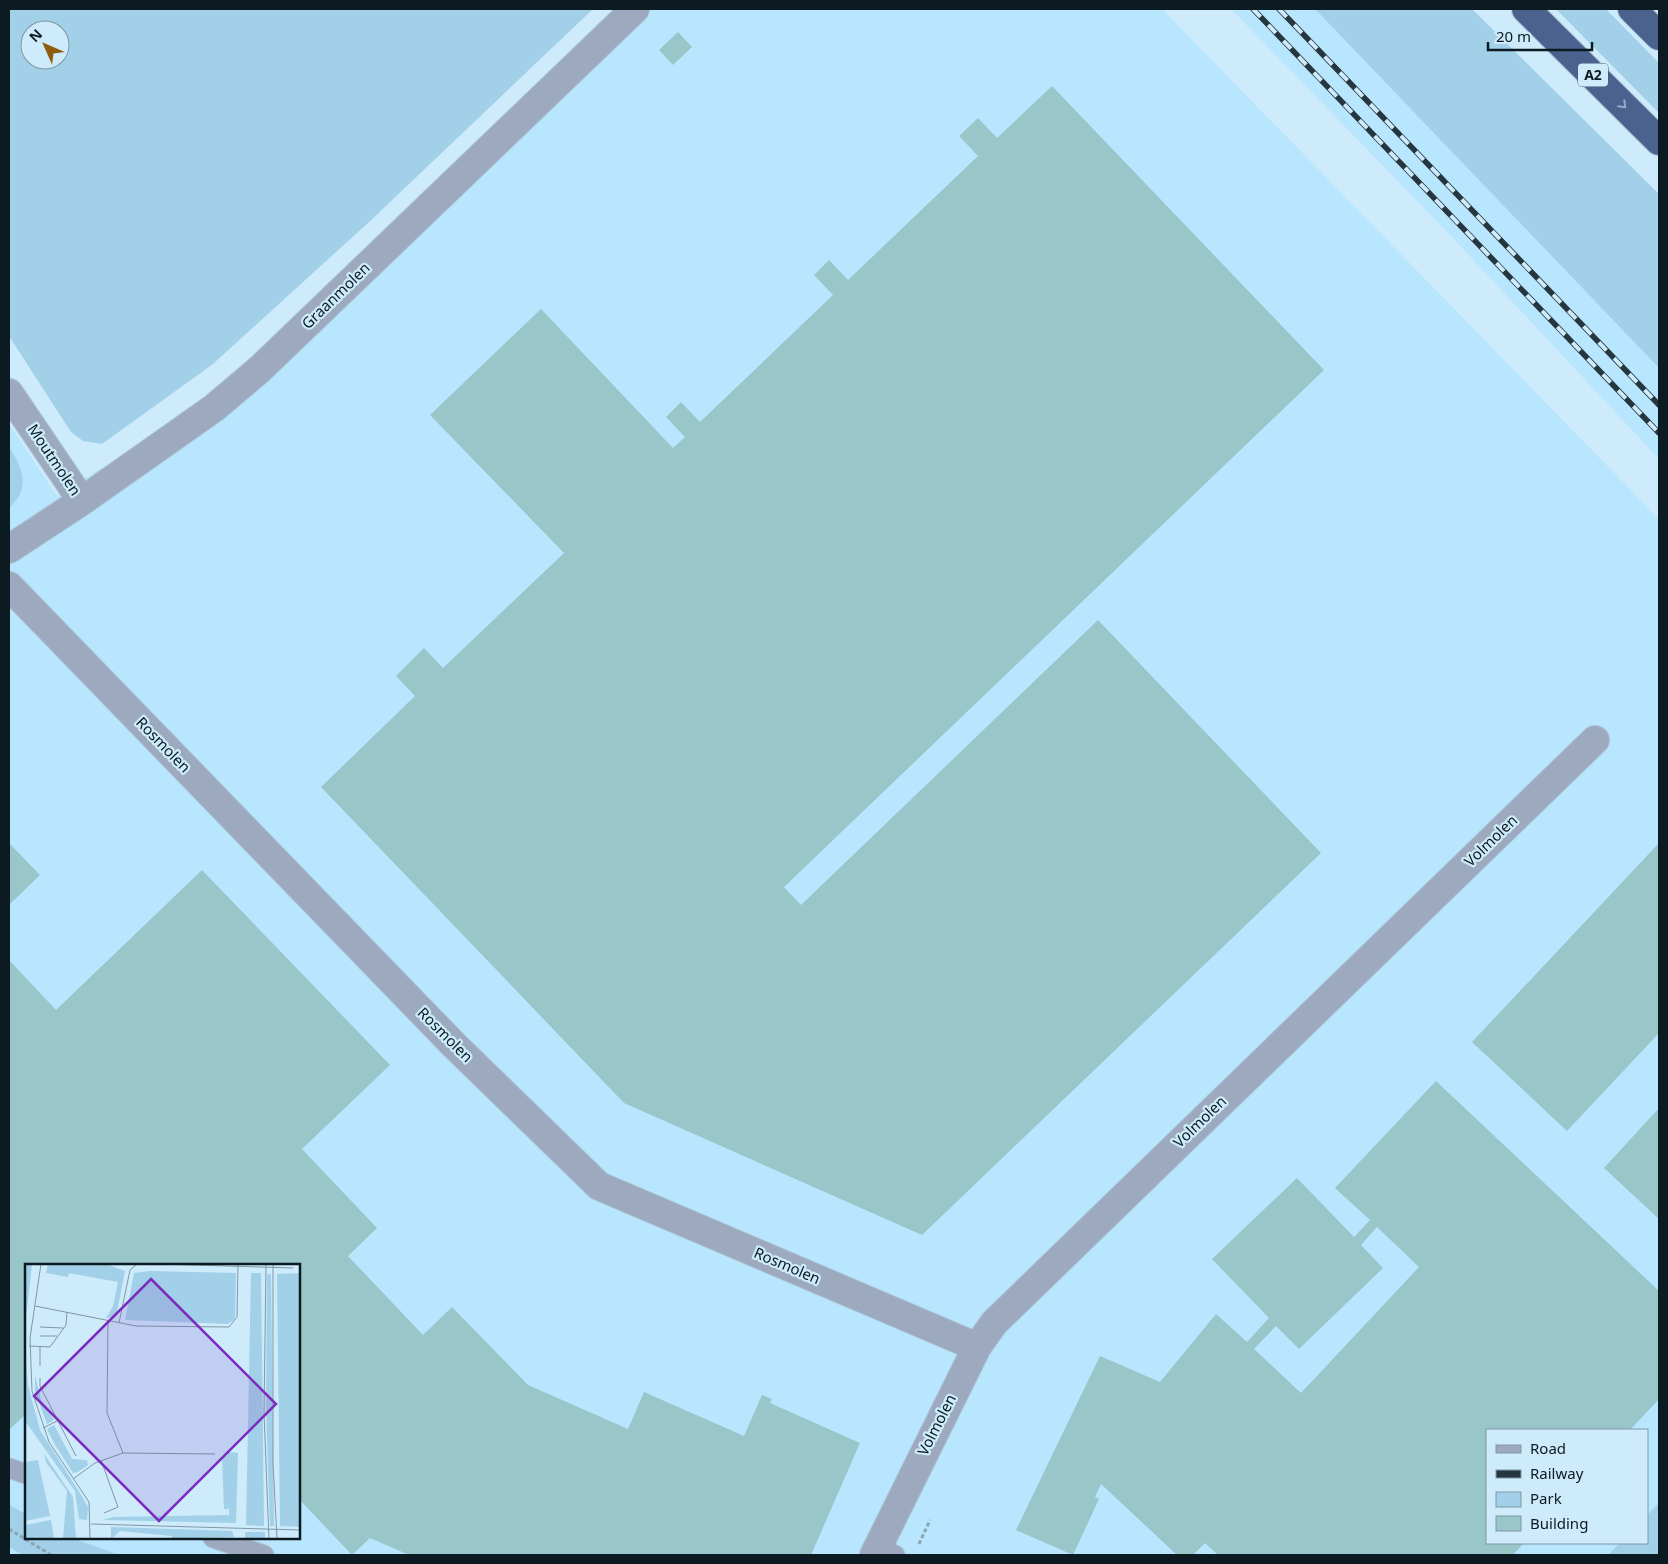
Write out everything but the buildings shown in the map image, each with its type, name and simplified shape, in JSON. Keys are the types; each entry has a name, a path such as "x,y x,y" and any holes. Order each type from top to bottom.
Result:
{"highway":[{"name":"A2","path":"1526,9 1659,141"},
{"path":"1632,9 1659,36"}],"street":[{"name":"Graanmolen","path":"9,549 82,502 214,408 260,369 635,9"},
{"name":"Moutmolen","path":"9,393 82,502"},
{"name":"Rosmolen","path":"9,586 454,1045 599,1186 977,1347"},
{"name":"Volmolen","path":"882,1552 977,1347 994,1323 1595,740"}],"lane":[{"path":"9,1468 25,1474"},
{"path":"216,1539 264,1555"}],"path":[{"path":"9,1529 25,1539"},
{"path":"25,1539 51,1555"}],"shaded area":[{"path":"651,9 1162,9 1659,519 1659,1555 9,1554 9,424 57,496 293,349"},
{"path":"1231,9 1315,9 1659,368 1659,459 1451,236"}],"green space":[{"path":"9,9 593,9 369,222 213,364 102,444 83,441 71,432 9,336"},
{"path":"1315,9 1472,9 1659,194 1659,368"},
{"path":"1556,9 1606,9 1659,63 1659,113"},
{"path":"9,447 21,470 22,486 16,501 9,508"},
{"path":"1659,1503 1659,1555 1608,1555 1619,1544 1648,1544 1648,1514"},
{"path":"9,1505 25,1513 25,1539 75,1539 119,1555 23,1555 9,1547"}],"railway":[{"path":"1253,9 1659,433"},
{"path":"1279,9 1659,405"}]}
